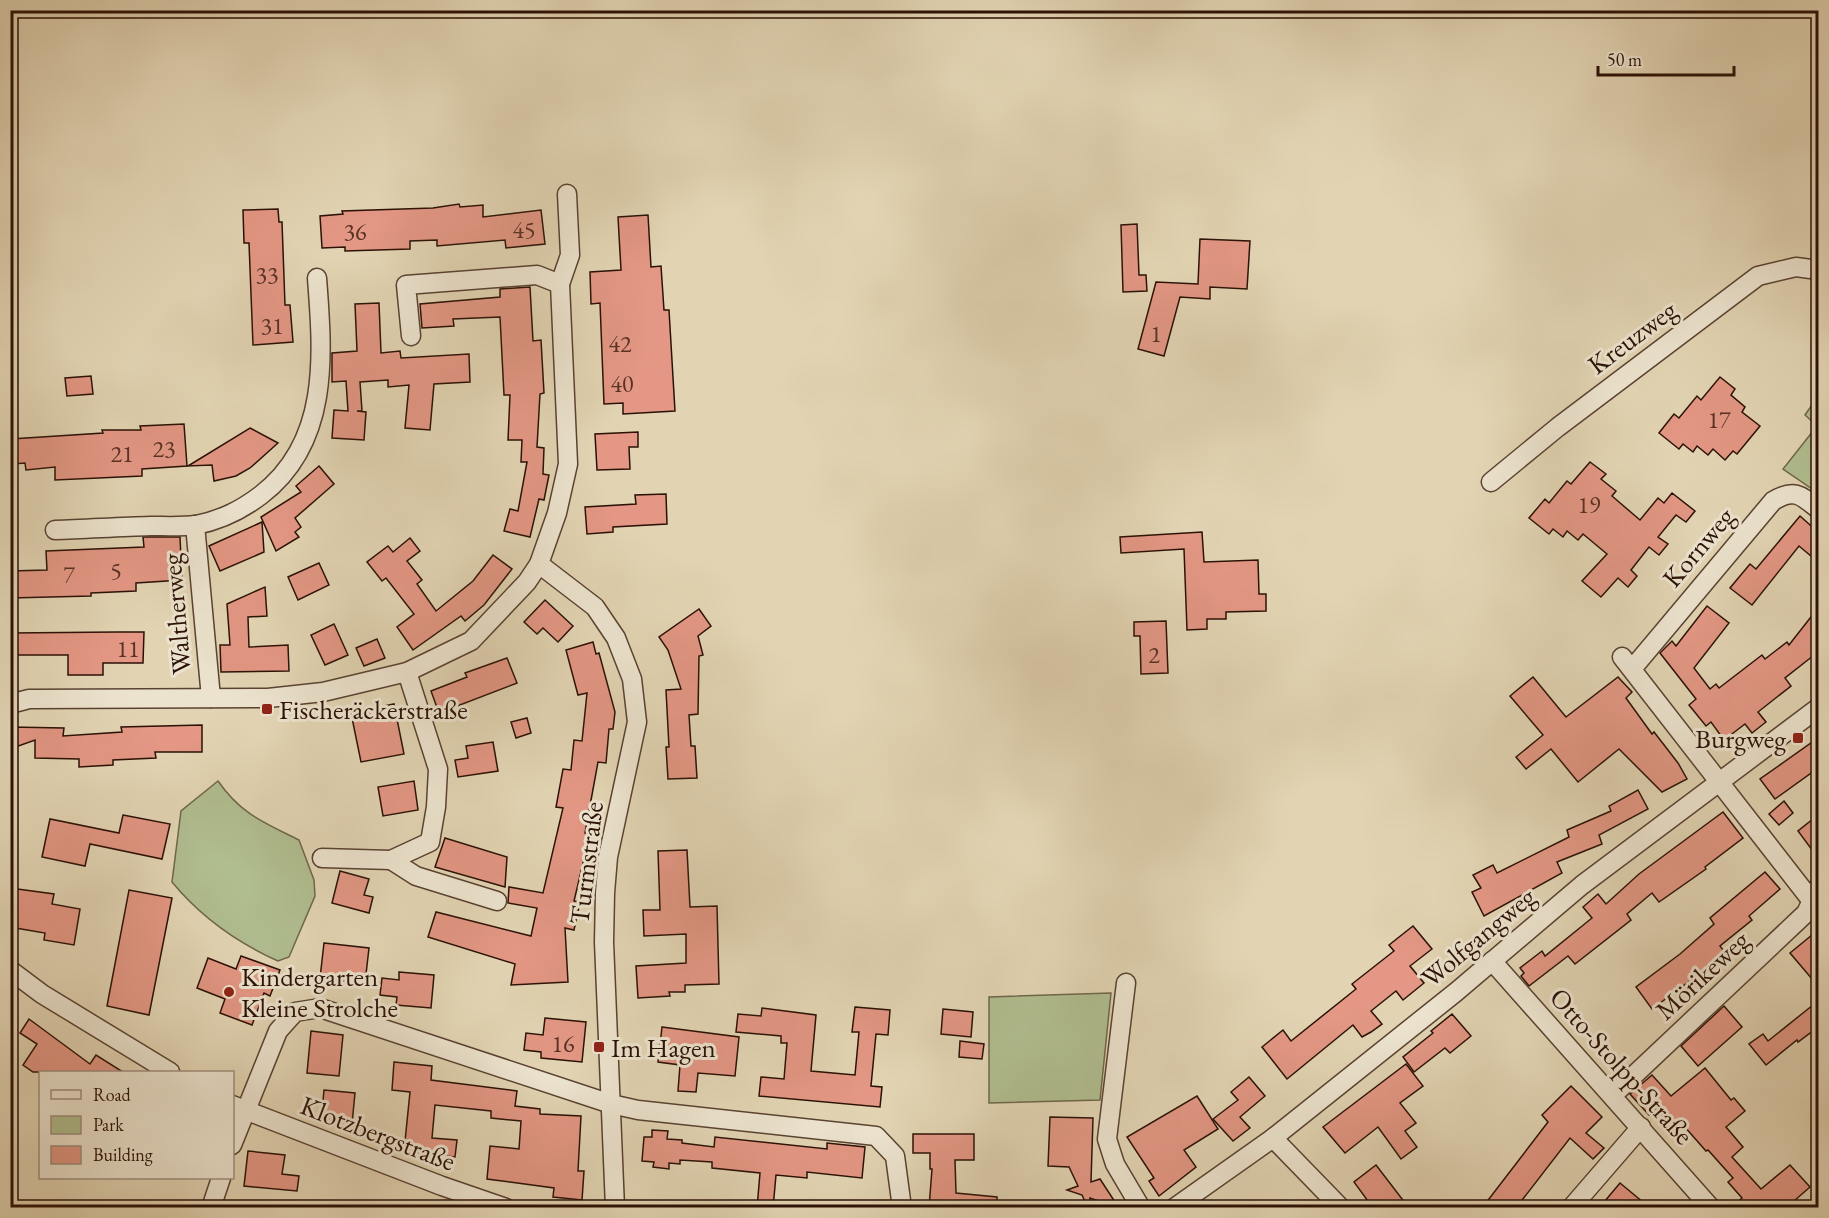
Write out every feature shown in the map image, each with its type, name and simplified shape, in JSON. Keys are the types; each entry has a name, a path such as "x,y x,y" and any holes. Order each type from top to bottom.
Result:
{"street":[{"path":"10,704 29,699 268,698 323,692 407,672 471,640 527,582 539,564 557,513 568,464 560,284 570,255 567,194"},
{"name":"Kreuzweg","path":"1491,482 1558,427 1758,276 1796,267 1818,270"},
{"path":"411,336 406,285 537,275 560,284"},
{"name":"Waltherweg","path":"55,530 195,525 238,513 275,484 291,465 304,443 313,418 322,369 316,278"},
{"name":"Kornweg","path":"1719,782 1627,663 1773,501 1785,493 1801,495 1818,509"},
{"name":"Waltherweg","path":"195,525 211,698"},
{"name":"Turmstraße","path":"539,564 595,607 616,638 632,679 637,722 608,857 603,942 615,1208"},
{"path":"322,858 391,860 430,842 436,807 438,769 407,672"},
{"name":"Wolfgangweg","path":"1174,1208 1272,1138 1492,961 1582,885 1818,708"},
{"path":"1719,782 1816,899"},
{"path":"391,860 416,876 497,901"},
{"name":"Mörikeweg","path":"1613,1095 1806,913 1816,899"},
{"name":"Otto-Stolpp-Straße","path":"1492,961 1711,1208"},
{"path":"10,970 42,994 168,1071"},
{"path":"1126,983 1107,1140 1115,1164 1141,1208"},
{"path":"234,1133 238,1108 278,1031 296,1012 320,1008 611,1104 638,1110 876,1136 895,1156 902,1208"},
{"name":"Klotzbergstraße","path":"238,1108 506,1208"},
{"path":"1571,1208 1641,1127"},
{"path":"1272,1138 1341,1208"},
{"path":"211,1208 222,1179"}],"green space":[{"path":"1814,402 1818,407 1818,493 1783,469 1817,426 1805,415"},
{"path":"218,781 235,802 244,809 299,840 314,880 315,896 289,957 278,961 248,946 207,917 172,882 181,811"},
{"path":"1111,993 1100,1100 989,1103 989,997"}],"building":[{"path":"459,204 460,207 483,205 483,217 541,210 545,244 506,248 505,240 437,246 437,240 410,241 410,249 345,251 345,247 322,248 320,216 343,214 342,211 433,208"},
{"path":"278,209 279,222 282,222 285,305 290,305 293,342 253,345 249,243 244,243 243,210"},
{"path":"648,215 651,267 661,266 664,310 669,310 675,411 623,414 623,403 604,404 600,303 591,304 590,272 621,270 618,217"},
{"path":"1137,224 1139,275 1146,275 1147,291 1123,292 1121,225"},
{"path":"1200,239 1250,241 1247,289 1210,287 1210,299 1180,297 1164,356 1138,349 1156,282 1198,284"},
{"path":"530,287 533,341 541,340 544,393 540,394 537,447 544,448 543,474 549,475 544,500 539,499 530,537 504,531 510,509 518,511 527,462 521,462 522,440 508,440 510,395 504,395 500,317 453,319 454,326 422,328 420,304 500,297 500,289"},
{"path":"379,303 381,353 400,351 401,358 469,354 470,382 434,384 430,430 405,428 409,385 388,387 388,380 360,382 362,411 357,411 366,412 364,440 332,438 334,410 348,411 346,381 332,382 332,353 357,351 355,304"},
{"path":"91,376 93,394 67,396 65,378"},
{"path":"1720,377 1735,389 1731,395 1745,407 1742,412 1760,426 1737,454 1733,451 1725,460 1713,449 1708,455 1697,446 1693,452 1683,444 1679,449 1659,433 1674,414 1679,418 1697,396 1701,400"},
{"path":"184,424 187,466 142,469 142,476 55,480 55,467 26,470 25,463 13,464 11,439 103,433 102,430 141,430 140,426"},
{"path":"250,428 278,443 250,468 236,476 214,481 212,465 188,466"},
{"path":"638,432 638,447 629,447 630,469 597,470 595,434"},
{"path":"1590,462 1606,474 1601,479 1616,491 1612,496 1640,520 1658,498 1664,503 1672,493 1695,511 1686,522 1676,515 1658,537 1668,544 1659,555 1649,547 1631,570 1637,576 1628,587 1618,578 1601,597 1582,581 1607,554 1583,534 1578,540 1567,531 1563,537 1553,529 1549,534 1529,518 1545,499 1549,503 1567,481 1571,484"},
{"path":"319,466 334,484 295,518 301,527 295,532 299,537 276,551 261,517 301,492 296,486"},
{"path":"666,494 667,524 613,527 613,532 587,534 585,507 636,504 635,495"},
{"path":"1800,516 1818,532 1818,562 1799,546 1752,605 1730,588 1750,564 1756,569"},
{"path":"262,522 264,552 220,571 209,546"},
{"path":"1202,532 1204,562 1258,560 1259,594 1266,594 1266,611 1226,612 1226,619 1207,619 1207,629 1187,630 1184,549 1121,553 1120,537"},
{"path":"143,537 180,537 182,580 136,583 136,591 91,593 91,596 10,598 10,571 47,570 46,551 144,547"},
{"path":"410,538 420,551 407,561 422,580 417,584 436,611 473,581 493,555 512,569 484,605 465,621 461,616 413,650 397,627 414,614 386,578 382,581 367,562 388,546 393,552"},
{"path":"319,563 329,585 298,600 288,577"},
{"path":"265,587 267,616 248,617 249,647 288,645 289,671 221,672 220,645 230,645 227,604"},
{"path":"545,600 573,626 558,642 543,628 537,634 524,622"},
{"path":"1707,606 1729,623 1694,668 1710,689 1716,684 1719,688 1762,655 1765,659 1787,642 1789,645 1818,608 1818,652 1785,678 1791,686 1758,712 1766,722 1752,733 1745,724 1724,740 1711,722 1706,726 1689,705 1696,699 1660,653 1672,641 1676,646"},
{"path":"699,609 711,626 698,636 703,655 699,656 698,714 689,715 691,746 695,746 697,778 668,779 666,690 681,689 668,650 659,637"},
{"path":"1166,621 1168,673 1141,674 1140,636 1134,636 1134,622"},
{"path":"334,624 348,655 325,665 311,635"},
{"path":"144,632 143,663 103,663 103,675 68,675 68,655 10,655 10,633"},
{"path":"377,639 385,658 364,666 356,648"},
{"path":"593,642 596,654 599,653 615,712 613,729 609,729 606,763 598,762 585,833 590,834 574,901 580,902 574,930 565,928 568,982 511,985 515,964 428,937 436,912 531,936 537,908 508,903 509,887 543,893 563,808 556,807 563,769 571,770 574,740 582,741 587,693 578,695 566,650"},
{"path":"507,658 517,683 439,713 431,691 467,677 465,673"},
{"path":"1533,677 1566,717 1618,677 1632,692 1626,698 1652,734 1654,732 1678,763 1687,779 1662,792 1619,749 1578,782 1551,749 1526,769 1516,757 1543,735 1510,696"},
{"path":"394,704 404,754 361,762 351,713"},
{"path":"527,718 531,733 516,738 511,722"},
{"path":"202,725 202,752 155,752 156,758 113,760 113,765 79,767 79,759 35,758 35,740 10,749 10,727 64,728 63,736 122,732 121,727"},
{"path":"1818,738 1818,768 1775,799 1760,779"},
{"path":"493,742 498,771 458,777 455,760 468,758 466,746"},
{"path":"414,781 418,810 383,816 378,787"},
{"path":"1638,790 1648,809 1599,835 1602,844 1557,862 1562,873 1484,916 1472,892 1481,888 1473,875 1493,865 1497,873 1569,837 1567,830 1611,811 1609,806"},
{"path":"1784,801 1793,813 1779,825 1769,814"},
{"path":"1723,812 1743,838 1705,867 1706,869 1659,902 1652,893 1627,914 1631,920 1575,964 1568,956 1529,986 1521,976 1524,973 1520,968 1542,951 1545,956 1592,918 1583,907 1598,894 1606,904 1639,874"},
{"path":"123,815 170,824 162,859 90,844 85,866 42,857 50,819 119,833"},
{"path":"1818,815 1818,858 1798,831"},
{"path":"445,838 507,857 505,887 435,867"},
{"path":"687,850 690,907 717,906 719,984 685,985 685,992 669,992 670,996 638,998 636,966 686,963 686,934 644,936 643,910 660,910 658,851"},
{"path":"340,871 369,879 364,895 373,897 369,913 332,903"},
{"path":"1765,872 1780,889 1749,916 1752,920 1720,946 1726,954 1652,1009 1636,987 1680,954 1714,924 1710,918"},
{"path":"10,888 54,894 52,904 80,909 74,945 44,940 45,933 10,927"},
{"path":"129,890 172,898 149,1015 107,1006"},
{"path":"1413,926 1432,949 1410,966 1424,983 1403,1000 1396,991 1371,1011 1382,1024 1371,1032 1362,1037 1353,1025 1287,1079 1262,1047 1283,1030 1291,1041 1356,989 1352,984 1394,951 1389,945"},
{"path":"1818,930 1818,986 1790,953"},
{"path":"324,943 369,948 365,983 320,978"},
{"name":"Kindergarten Kleine Strolche","path":"241,956 280,970 270,996 264,993 252,1025 220,1013 225,999 197,988 208,958 236,969"},
{"path":"399,972 434,975 431,1008 396,1005 397,997 380,995 382,978 399,980"},
{"path":"1818,1001 1818,1027 1798,1042 1797,1040 1766,1065 1749,1044 1763,1034 1768,1041"},
{"path":"1724,1006 1742,1027 1698,1066 1681,1046"},
{"path":"855,1007 890,1010 888,1035 876,1034 871,1086 882,1087 880,1107 759,1096 761,1077 784,1079 787,1043 781,1043 781,1036 736,1032 738,1014 761,1016 762,1008 816,1015 811,1071 855,1075 859,1032 852,1032"},
{"path":"943,1009 973,1012 971,1037 941,1034"},
{"path":"1452,1014 1471,1036 1450,1053 1445,1048 1414,1072 1403,1057"},
{"path":"545,1018 586,1022 582,1062 541,1058 541,1052 524,1050 526,1033 543,1035"},
{"path":"29,1019 90,1064 96,1055 121,1071 33,1072 23,1065 37,1044 20,1033"},
{"path":"662,1027 739,1037 735,1076 698,1073 696,1092 678,1091 680,1065 658,1062"},
{"path":"311,1031 343,1035 339,1076 307,1073"},
{"path":"960,1041 984,1044 982,1059 959,1057"},
{"path":"394,1062 432,1066 431,1080 517,1091 515,1106 540,1109 540,1114 581,1116 578,1171 584,1171 582,1200 553,1197 554,1188 487,1179 490,1146 519,1149 521,1121 491,1118 491,1111 435,1105 432,1138 457,1140 455,1157 404,1151 410,1092 392,1090"},
{"path":"1406,1064 1423,1086 1400,1103 1416,1123 1405,1131 1417,1147 1401,1159 1378,1127 1345,1153 1323,1127"},
{"path":"1705,1068 1731,1100 1734,1098 1745,1111 1726,1127 1743,1147 1732,1157 1761,1189 1790,1165 1810,1187 1786,1208 1731,1208 1742,1198 1728,1182 1733,1178 1684,1126 1676,1133 1656,1108 1649,1115 1630,1094 1652,1075 1671,1096"},
{"path":"1249,1077 1265,1096 1240,1117 1250,1128 1233,1141 1213,1119 1238,1100 1231,1092"},
{"path":"1571,1086 1602,1117 1586,1133 1604,1148 1593,1159 1570,1138 1516,1208 1482,1208 1548,1122 1542,1115"},
{"path":"324,1090 355,1093 352,1124 321,1121"},
{"path":"1197,1096 1218,1129 1184,1150 1196,1167 1159,1196 1149,1181 1154,1178 1127,1137"},
{"path":"1050,1117 1093,1118 1091,1182 1100,1179 1119,1208 1090,1198 1090,1208 1088,1208 1082,1195 1067,1190 1078,1186 1069,1167 1048,1166"},
{"path":"652,1130 668,1131 667,1139 714,1147 715,1137 827,1149 827,1143 865,1147 862,1178 807,1172 807,1178 776,1175 773,1208 757,1208 760,1173 712,1168 712,1162 680,1160 680,1164 669,1163 669,1169 653,1167 654,1162 642,1161 644,1137 652,1137"},
{"path":"913,1134 974,1134 974,1160 955,1160 956,1193 997,1197 997,1208 929,1208 932,1169 930,1169 930,1153 913,1153"},
{"path":"248,1151 285,1155 282,1174 299,1176 297,1191 244,1186"},
{"path":"1376,1165 1409,1208 1373,1208 1354,1182"},
{"path":"1620,1183 1650,1208 1599,1208"}],"place":[{"name":"Fischeräckerstraße","path":"267,709"},
{"name":"Burgweg","path":"1798,738"},
{"name":"Kindergarten Kleine Strolche","path":"229,992"},
{"name":"Im Hagen","path":"599,1047"}]}
